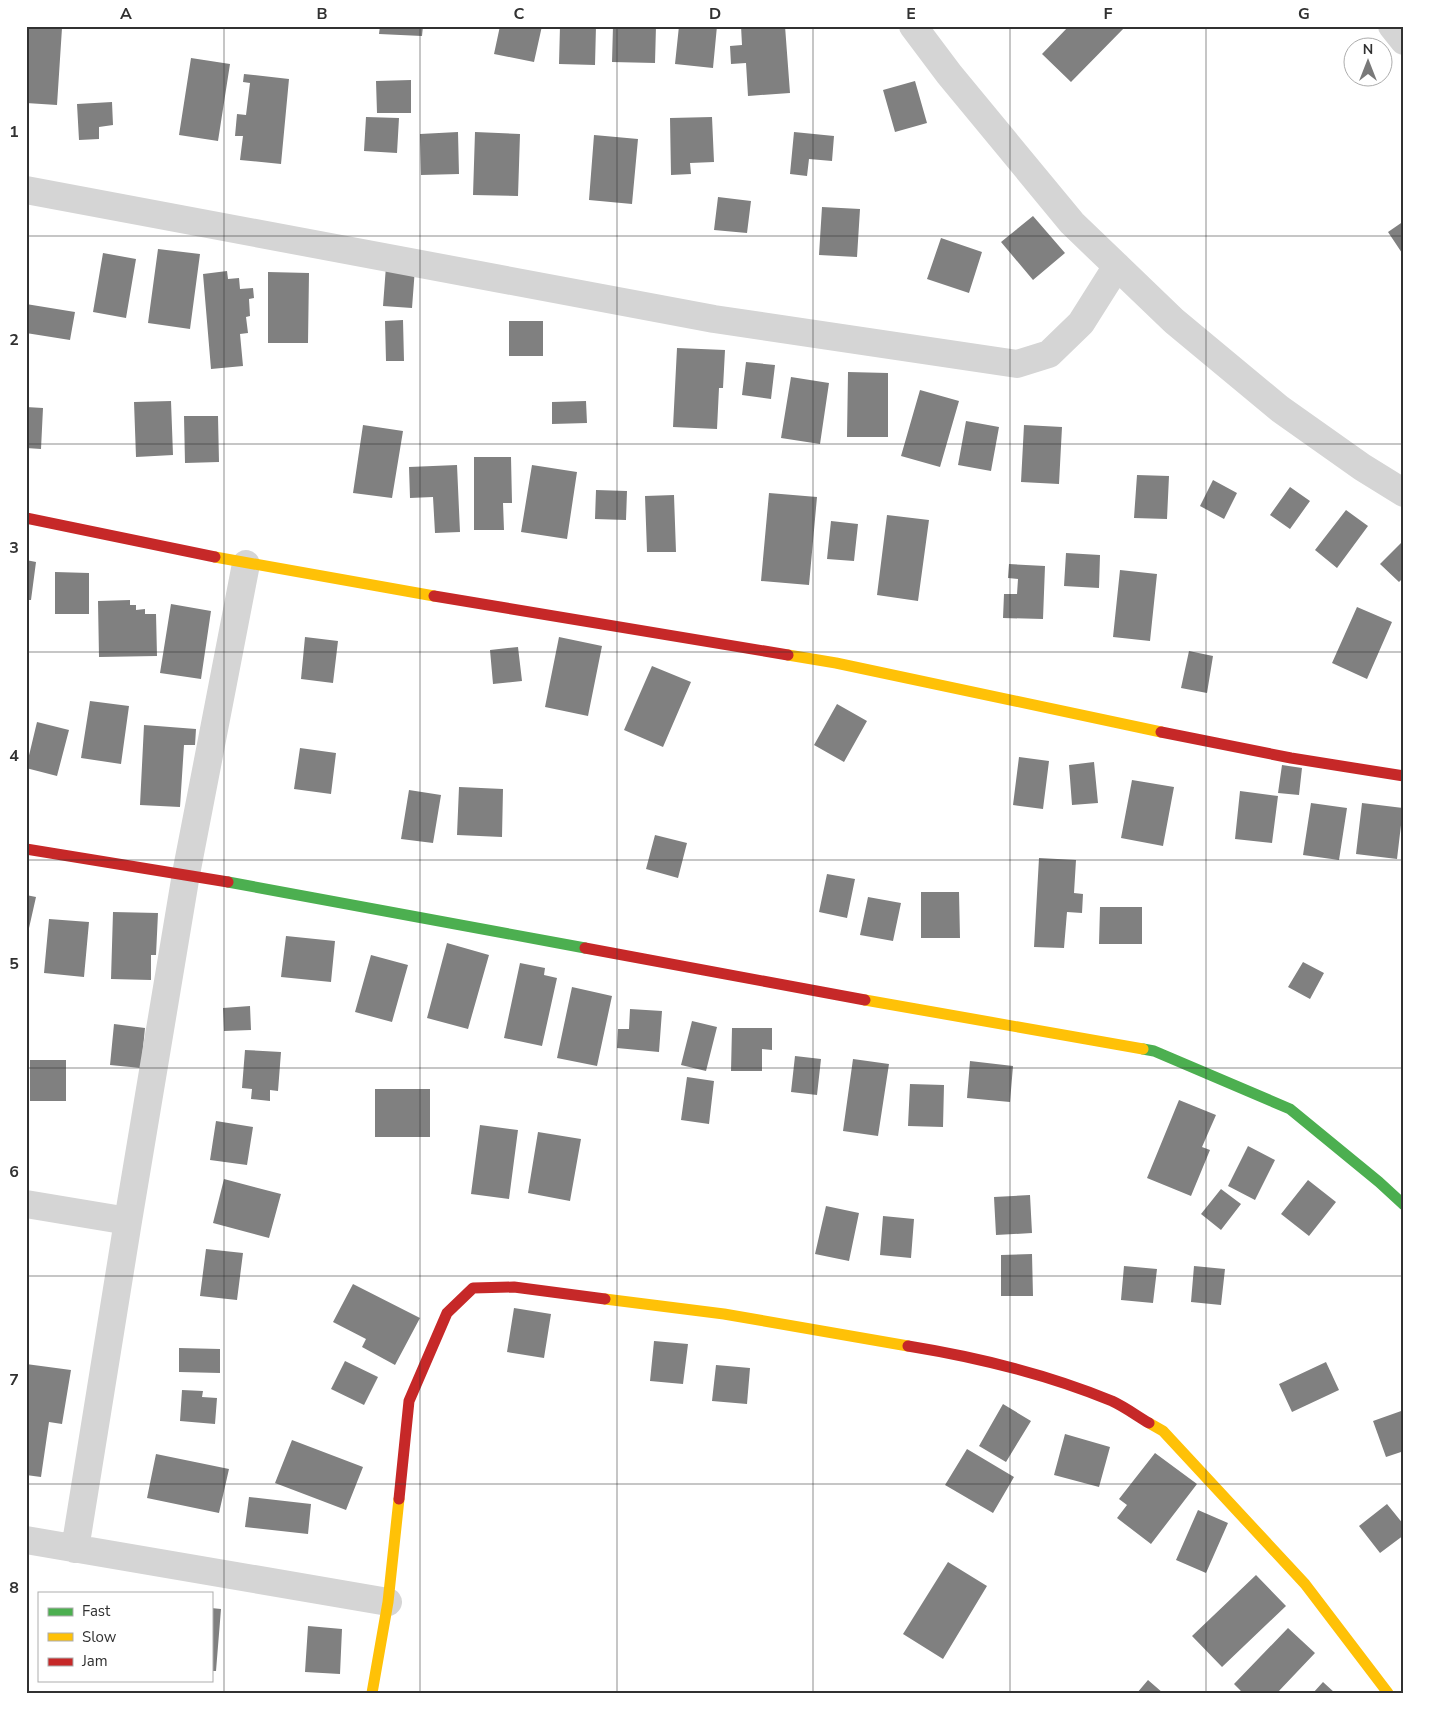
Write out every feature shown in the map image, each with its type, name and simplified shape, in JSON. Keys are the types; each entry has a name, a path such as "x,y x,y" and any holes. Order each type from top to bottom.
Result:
{"street":[{"path":"913,26 949,74 1072,223 1174,321 1280,409 1362,467 1404,493"},
{"path":"1392,26 1404,41"},
{"path":"26,190 714,319 1017,364 1049,354 1081,323 1117,266"},
{"path":"26,518 246,564 836,663 1291,758 1404,776"},
{"path":"75,1549 186,874 246,564"},
{"path":"26,849 186,874 989,1023 1154,1051 1290,1109 1404,1205"},
{"path":"26,1204 128,1221"},
{"path":"372,1693 388,1602 409,1401 446,1312 473,1288 514,1287 724,1314 946,1352 1050,1379 1114,1402 1163,1431 1305,1584 1388,1693"},
{"path":"26,1540 388,1602"}],"building":[{"path":"26,26 62,28 57,105 26,103"},
{"path":"380,26 423,26 422,36 379,34"},
{"path":"500,26 542,26 534,62 494,54"},
{"path":"560,26 596,26 595,65 559,64"},
{"path":"613,26 656,26 655,63 612,62"},
{"path":"679,26 717,26 713,68 675,64"},
{"path":"741,26 785,26 790,93 748,96 746,63 731,64 730,46 742,45"},
{"path":"1069,26 1126,26 1071,82 1042,54"},
{"path":"191,58 230,64 218,141 179,135"},
{"path":"244,74 289,79 281,164 240,160 243,136 235,136 237,114 246,115 250,83 243,82"},
{"path":"411,80 411,113 377,113 376,81"},
{"path":"915,81 927,123 895,132 883,90"},
{"path":"112,102 113,125 99,127 99,139 79,140 77,104"},
{"path":"366,117 399,118 397,153 364,151"},
{"path":"712,117 714,162 690,163 691,174 671,175 670,118"},
{"path":"458,132 459,174 421,175 420,134"},
{"path":"475,132 520,134 518,196 473,195"},
{"path":"794,132 834,136 832,161 809,159 807,176 790,174"},
{"path":"594,135 638,139 632,204 589,200"},
{"path":"718,197 751,201 747,233 714,230"},
{"path":"822,207 860,209 857,257 819,255"},
{"path":"1033,216 1065,253 1033,280 1001,242"},
{"path":"1404,221 1404,256 1388,232"},
{"path":"941,238 982,252 969,293 927,279"},
{"path":"158,249 200,254 190,329 148,323"},
{"path":"103,253 136,259 126,318 93,312"},
{"path":"386,266 415,268 412,308 383,306"},
{"path":"227,271 228,279 239,278 240,289 253,288 254,298 249,299 250,316 246,317 248,333 240,334 243,366 211,369 203,274"},
{"path":"268,272 309,273 308,343 268,343"},
{"path":"26,304 75,312 70,340 26,333"},
{"path":"403,320 404,361 386,361 385,321"},
{"path":"509,321 543,321 543,356 509,356"},
{"path":"677,348 725,350 723,388 719,388 717,429 673,427"},
{"path":"746,362 775,365 771,399 742,395"},
{"path":"848,372 888,373 888,437 847,437"},
{"path":"791,377 829,383 820,444 781,438"},
{"path":"920,390 959,401 940,467 901,456"},
{"path":"171,401 173,455 136,457 134,402"},
{"path":"586,401 587,423 552,424 552,402"},
{"path":"26,407 43,408 41,449 26,448"},
{"path":"184,416 218,416 219,462 185,463"},
{"path":"966,421 999,427 991,471 958,465"},
{"path":"363,425 403,431 392,498 353,493"},
{"path":"1024,425 1062,427 1059,484 1021,482"},
{"path":"474,457 511,457 512,503 503,503 504,530 474,530"},
{"path":"457,465 460,532 435,533 433,497 410,498 409,467"},
{"path":"532,465 577,472 567,539 521,532"},
{"path":"1137,475 1169,476 1167,519 1134,518"},
{"path":"1213,480 1237,493 1224,519 1200,506"},
{"path":"1290,487 1310,501 1290,529 1270,515"},
{"path":"596,490 627,491 626,520 595,519"},
{"path":"769,493 817,497 809,585 761,581"},
{"path":"674,495 676,552 647,552 645,496"},
{"path":"1346,510 1368,526 1337,568 1315,550"},
{"path":"887,515 929,520 918,601 877,595"},
{"path":"831,521 858,524 854,561 827,559"},
{"path":"1404,540 1404,577 1399,582 1380,564"},
{"path":"1066,553 1100,555 1099,588 1064,586"},
{"path":"26,560 36,562 31,600 26,600"},
{"path":"1009,564 1045,566 1043,619 1003,618 1004,594 1017,594 1018,579 1008,578"},
{"path":"1120,570 1157,574 1150,641 1113,637"},
{"path":"55,572 89,573 89,614 55,614"},
{"path":"130,600 130,605 136,605 136,610 145,609 145,614 156,614 157,656 99,657 98,601"},
{"path":"171,604 211,611 201,679 160,673"},
{"path":"1357,607 1392,622 1367,679 1332,663"},
{"path":"305,637 338,641 333,683 301,679"},
{"path":"559,637 602,646 588,716 545,707"},
{"path":"518,647 522,681 493,684 490,650"},
{"path":"1189,651 1213,656 1207,693 1181,688"},
{"path":"652,666 691,682 663,747 624,730"},
{"path":"90,701 129,706 121,764 81,758"},
{"path":"837,704 867,721 844,762 814,745"},
{"path":"37,722 69,730 57,776 26,768"},
{"path":"144,725 196,729 195,745 184,745 180,807 140,805"},
{"path":"300,748 336,753 331,794 294,789"},
{"path":"1019,757 1049,761 1043,809 1013,805"},
{"path":"1094,762 1098,803 1072,805 1069,765"},
{"path":"1282,765 1302,768 1299,795 1278,793"},
{"path":"1132,780 1174,787 1163,846 1121,838"},
{"path":"459,787 503,789 502,837 457,835"},
{"path":"409,790 441,795 433,843 401,839"},
{"path":"1240,791 1278,796 1272,843 1235,839"},
{"path":"1311,803 1347,808 1339,860 1303,855"},
{"path":"1362,803 1403,808 1397,859 1356,854"},
{"path":"655,835 687,843 678,878 646,869"},
{"path":"1039,858 1076,860 1074,893 1083,894 1082,913 1067,912 1064,948 1034,947"},
{"path":"827,874 855,879 847,918 819,912"},
{"path":"921,892 959,892 960,938 921,938"},
{"path":"26,895 36,897 27,937 26,937"},
{"path":"868,897 901,903 893,941 860,935"},
{"path":"1100,907 1142,907 1142,944 1099,944"},
{"path":"113,912 158,913 156,955 151,955 151,980 111,979"},
{"path":"49,919 89,922 84,977 44,973"},
{"path":"286,936 335,941 331,982 281,977"},
{"path":"447,943 489,955 468,1029 427,1018"},
{"path":"371,955 408,965 392,1022 355,1012"},
{"path":"1303,962 1324,973 1310,999 1288,987"},
{"path":"520,963 545,968 544,975 557,978 542,1046 504,1038"},
{"path":"572,987 612,996 597,1066 557,1058"},
{"path":"250,1006 251,1030 224,1031 223,1008"},
{"path":"630,1009 662,1011 659,1052 617,1048 618,1029 629,1029"},
{"path":"692,1021 717,1027 706,1071 681,1065"},
{"path":"114,1024 145,1028 141,1068 110,1065"},
{"path":"732,1028 772,1028 772,1050 762,1049 762,1071 731,1071"},
{"path":"245,1050 281,1052 278,1091 270,1090 270,1101 251,1099 252,1089 242,1088"},
{"path":"795,1056 821,1059 817,1095 791,1092"},
{"path":"853,1059 889,1064 878,1136 843,1131"},
{"path":"30,1060 66,1060 66,1101 30,1101"},
{"path":"970,1061 1013,1066 1010,1102 967,1098"},
{"path":"687,1077 714,1081 709,1124 681,1120"},
{"path":"910,1084 944,1085 943,1127 908,1126"},
{"path":"375,1089 430,1089 430,1137 375,1137"},
{"path":"1179,1100 1216,1115 1202,1147 1210,1150 1191,1196 1147,1178"},
{"path":"216,1121 253,1127 247,1165 210,1160"},
{"path":"480,1125 518,1130 509,1199 471,1194"},
{"path":"538,1132 581,1139 570,1201 528,1193"},
{"path":"1248,1146 1275,1160 1255,1200 1228,1186"},
{"path":"224,1179 281,1194 269,1238 213,1223"},
{"path":"1308,1180 1336,1202 1309,1236 1281,1214"},
{"path":"1221,1189 1241,1204 1221,1230 1201,1214"},
{"path":"1030,1195 1032,1233 996,1235 994,1197"},
{"path":"826,1206 859,1213 849,1261 815,1254"},
{"path":"883,1216 914,1219 911,1258 880,1255"},
{"path":"206,1249 243,1253 237,1300 200,1296"},
{"path":"1032,1254 1033,1296 1001,1296 1001,1255"},
{"path":"1124,1266 1157,1269 1153,1303 1121,1300"},
{"path":"1194,1266 1225,1269 1221,1305 1191,1302"},
{"path":"353,1284 420,1318 395,1365 362,1347 366,1339 333,1322"},
{"path":"514,1308 551,1314 544,1358 507,1352"},
{"path":"654,1341 688,1344 683,1384 650,1381"},
{"path":"179,1348 220,1349 220,1373 179,1372"},
{"path":"345,1361 378,1377 364,1405 331,1389"},
{"path":"1326,1362 1339,1390 1292,1412 1279,1384"},
{"path":"26,1364 71,1370 62,1424 49,1422 41,1477 26,1475"},
{"path":"716,1365 750,1368 747,1404 712,1401"},
{"path":"182,1390 203,1391 202,1397 217,1398 215,1424 180,1421"},
{"path":"1003,1404 1031,1421 1006,1462 979,1446"},
{"path":"1404,1410 1404,1451 1386,1457 1373,1421"},
{"path":"1065,1434 1110,1447 1099,1487 1054,1475"},
{"path":"292,1440 363,1467 346,1510 275,1483"},
{"path":"967,1449 1014,1477 993,1513 945,1485"},
{"path":"1155,1453 1197,1484 1151,1544 1117,1518 1127,1505 1119,1499"},
{"path":"156,1454 229,1469 219,1513 147,1498"},
{"path":"249,1497 311,1504 308,1534 245,1527"},
{"path":"1387,1504 1404,1525 1404,1535 1380,1553 1359,1526"},
{"path":"1198,1510 1228,1523 1206,1573 1176,1560"},
{"path":"948,1562 987,1586 943,1659 903,1634"},
{"path":"1256,1575 1286,1606 1222,1667 1192,1636"},
{"path":"212,1608 221,1609 216,1671 212,1671"},
{"path":"308,1626 342,1629 340,1674 305,1672"},
{"path":"1288,1628 1315,1653 1277,1693 1243,1693 1234,1684"},
{"path":"1148,1680 1163,1693 1137,1693"},
{"path":"1323,1682 1335,1693 1313,1693"}],"traffic: fast":[{"path":"228,882 585,948"},
{"path":"1143,1049 1154,1051 1290,1109 1404,1205"}],"traffic: slow":[{"path":"215,557 434,596"},
{"path":"788,655 836,663 1161,732"},
{"path":"865,1000 1143,1049"},
{"path":"605,1299 724,1314 908,1346"},
{"path":"1149,1423 1163,1431 1305,1584 1388,1693"},
{"path":"372,1693 388,1602 399,1499"}],"traffic: jam":[{"path":"26,518 215,557"},
{"path":"434,596 788,655"},
{"path":"1161,732 1291,758 1404,776"},
{"path":"26,849 228,882"},
{"path":"585,948 865,1000"},
{"path":"399,1499 409,1401 447,1313 473,1288 514,1287 605,1299"},
{"path":"908,1346 986,1361 1038,1375 1112,1401 1149,1423"}]}
